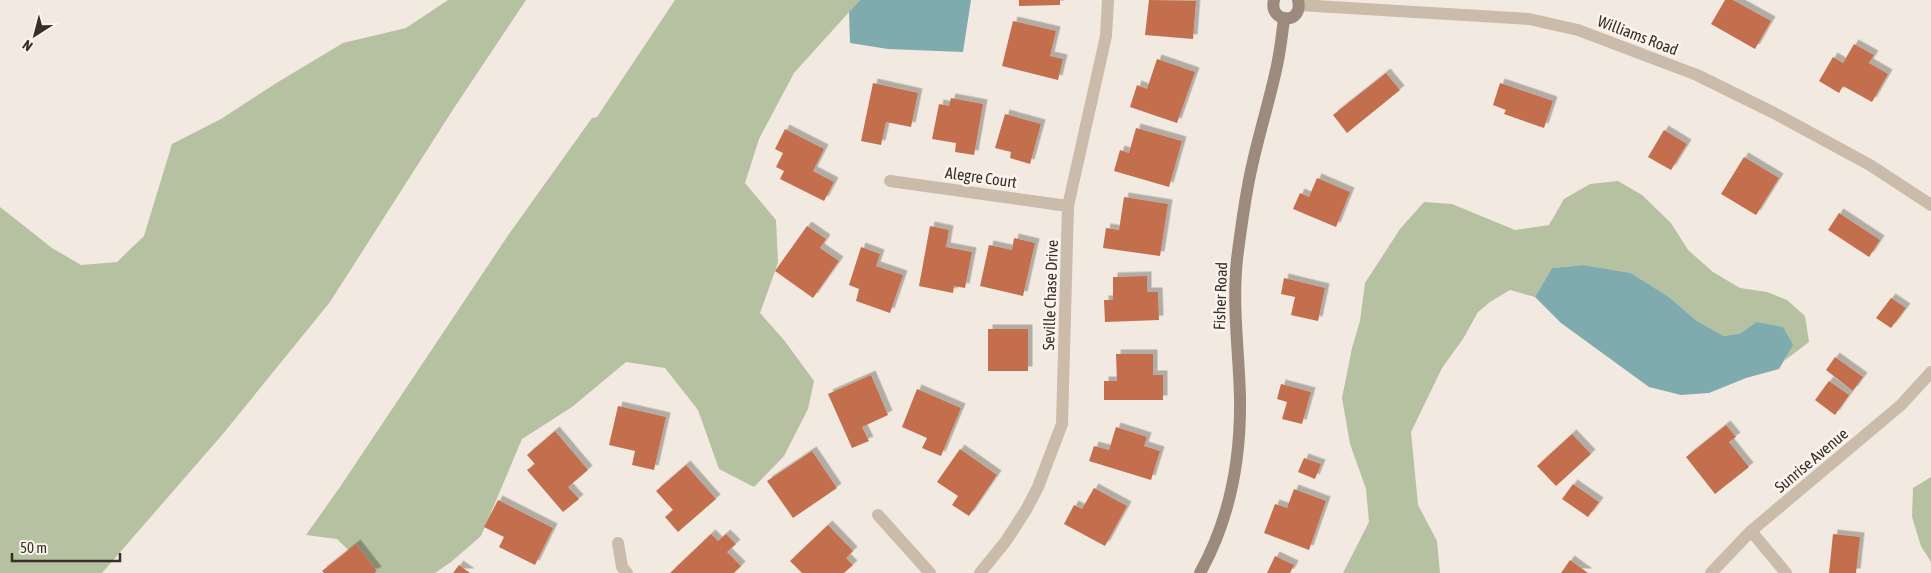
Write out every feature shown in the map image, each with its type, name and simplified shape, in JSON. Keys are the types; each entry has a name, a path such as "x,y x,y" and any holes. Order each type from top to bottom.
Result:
{"street":[{"name":"Seville Chase Drive","path":"980,573 1006,541 1026,510 1038,487 1062,424 1068,206 1106,36 1108,0"},
{"path":"1274,0 1274,9 1278,16 1284,18 1294,16 1299,2"},
{"name":"Williams Road","path":"1299,2 1529,19 1578,30 1697,75 1757,104 1870,165 1931,205"},
{"name":"Fisher Road","path":"1200,573 1208,559 1229,503 1238,454 1240,398 1235,305 1237,262 1243,212 1252,165 1276,70 1284,18"},
{"name":"Alegre Court","path":"890,181 1068,206"},
{"name":"Sunrise Avenue","path":"1711,573 1751,530 1901,405 1931,372"},
{"path":"878,515 930,573"},
{"path":"1751,530 1786,573"},
{"path":"618,543 622,567 627,573"}],"green space":[{"path":"448,0 526,0 454,108 330,302 222,435 102,573 0,573 0,207 52,248 81,265 117,262 144,236 172,144 221,119 343,43 406,28"},
{"path":"675,0 860,0 794,73 759,139 745,183 776,220 778,263 760,313 784,340 814,381 808,409 784,456 754,487 719,469 698,410 665,368 626,362 572,407 522,439 481,536 435,573 372,573 337,539 306,535 509,234 592,118 597,117"},
{"path":"1618,181 1642,195 1671,223 1688,250 1713,272 1740,288 1767,292 1787,300 1805,316 1809,342 1784,361 1792,345 1756,322 1741,333 1724,336 1697,321 1669,297 1631,273 1584,265 1552,268 1535,297 1510,290 1478,312 1463,339 1442,368 1411,432 1418,505 1437,541 1440,573 1343,573 1369,522 1366,489 1350,444 1342,398 1352,348 1360,321 1365,283 1400,229 1424,202 1452,204 1515,230 1549,225 1564,199 1590,184"},
{"path":"1931,477 1931,562 1921,546 1912,517 1913,488"}],"water":[{"path":"860,0 971,0 963,52 888,49 850,43 849,12"},
{"path":"1584,265 1631,273 1669,297 1697,321 1724,336 1741,333 1756,322 1783,327 1793,345 1779,369 1746,378 1709,393 1681,395 1649,387 1561,323 1535,297 1552,268"}],"building":[{"path":"1019,0 1060,0 1060,5 1019,6"},
{"path":"1149,0 1196,1 1193,39 1145,35"},
{"path":"1725,0 1733,0 1771,21 1755,49 1711,24"},
{"path":"1013,21 1056,31 1050,56 1063,59 1058,80 1002,66"},
{"path":"1854,44 1874,55 1869,63 1888,74 1872,102 1843,86 1839,93 1819,81 1833,57 1843,63"},
{"path":"1157,59 1195,72 1177,123 1130,107 1137,85 1147,89"},
{"path":"1386,73 1400,90 1347,133 1333,115"},
{"path":"873,83 918,93 911,127 886,122 881,145 861,141"},
{"path":"1500,83 1553,101 1544,128 1504,114 1506,110 1493,105"},
{"path":"951,98 983,104 974,155 955,152 956,143 932,139 939,104 949,106"},
{"path":"1005,114 1041,124 1030,164 1010,158 1011,152 995,148"},
{"path":"1136,128 1182,141 1169,187 1114,171 1120,150 1129,153"},
{"path":"785,129 824,149 813,171 834,182 824,201 780,179 784,171 776,167 783,153 775,149"},
{"path":"1664,130 1687,144 1671,170 1648,157"},
{"path":"1744,157 1779,178 1756,215 1721,194"},
{"path":"1317,178 1350,192 1336,227 1293,209 1300,193 1309,197"},
{"path":"1124,197 1168,204 1160,256 1103,248 1106,228 1119,230"},
{"path":"1839,213 1880,240 1869,257 1828,230"},
{"path":"807,226 826,239 820,248 839,261 813,298 775,271"},
{"path":"930,226 949,230 946,247 972,252 965,288 954,286 953,293 919,286"},
{"path":"1014,238 1035,243 1023,296 980,286 989,245 1012,250"},
{"path":"861,247 880,254 876,266 903,275 890,313 856,301 859,289 849,285"},
{"path":"1147,276 1147,292 1158,292 1159,320 1105,322 1104,300 1113,300 1113,277"},
{"path":"1284,278 1325,288 1318,321 1291,315 1295,297 1281,294"},
{"path":"1891,298 1906,308 1891,328 1876,318"},
{"path":"988,329 1028,329 1028,371 988,371"},
{"path":"1116,354 1153,354 1153,375 1163,375 1163,400 1104,400 1104,381 1117,381"},
{"path":"1835,357 1863,377 1853,391 1826,370"},
{"path":"871,375 888,415 862,427 869,441 852,448 828,394"},
{"path":"1829,381 1849,395 1835,415 1815,400"},
{"path":"1281,384 1311,392 1302,424 1282,419 1287,402 1277,399"},
{"path":"917,389 961,408 941,456 922,448 927,438 902,427"},
{"path":"618,406 666,417 654,470 632,465 635,451 609,445"},
{"path":"1726,425 1736,437 1729,442 1749,467 1715,494 1686,457"},
{"path":"1116,427 1147,437 1144,446 1160,451 1151,480 1089,461 1094,446 1109,450"},
{"path":"555,431 588,470 568,487 579,499 563,512 527,470 535,464 527,455"},
{"path":"1572,434 1591,454 1556,486 1537,466"},
{"path":"960,449 997,475 969,516 952,505 958,496 937,482"},
{"path":"812,451 837,488 793,518 767,481"},
{"path":"1304,458 1321,464 1315,479 1298,472"},
{"path":"686,465 716,499 678,532 665,517 673,510 656,491"},
{"path":"1573,484 1599,502 1588,517 1562,499"},
{"path":"1094,488 1127,506 1105,546 1064,524 1074,505 1082,509"},
{"path":"1294,489 1326,501 1309,550 1264,533 1275,504 1287,508"},
{"path":"498,500 553,528 535,565 499,547 504,537 484,527"},
{"path":"828,525 853,551 846,558 853,565 844,573 802,573 790,561"},
{"path":"711,534 718,541 726,534 736,544 727,552 741,566 734,573 670,573"},
{"path":"1833,534 1860,537 1856,573 1829,573"},
{"path":"356,544 377,571 374,573 324,573 322,571"},
{"path":"1275,556 1294,565 1290,573 1267,573"},
{"path":"1570,560 1588,573 1561,573"},
{"path":"459,565 470,573 453,573"}]}
